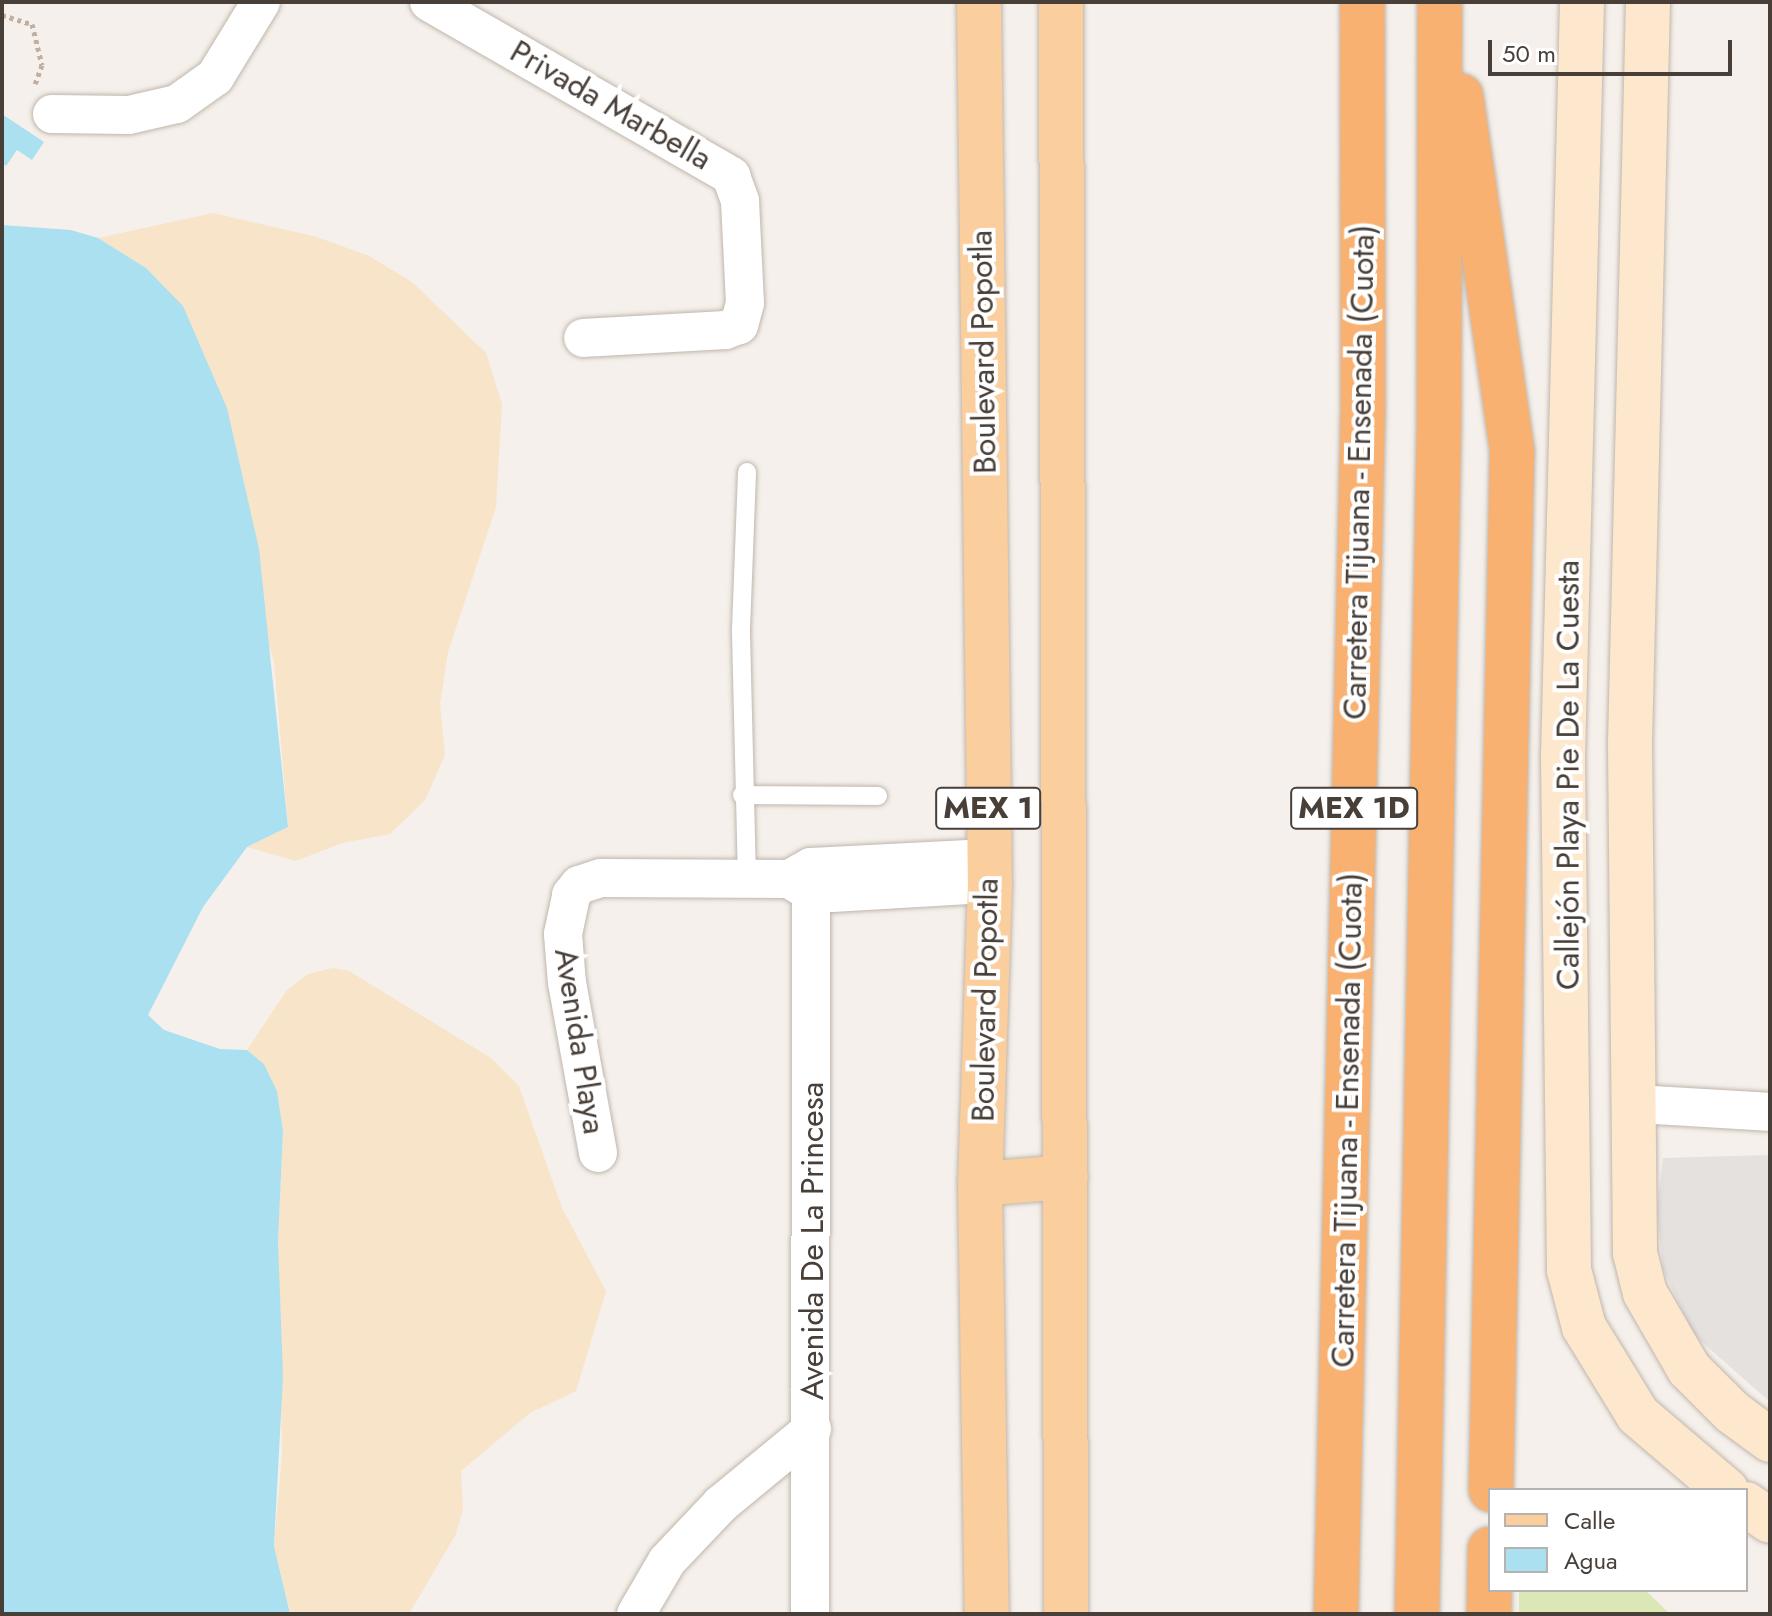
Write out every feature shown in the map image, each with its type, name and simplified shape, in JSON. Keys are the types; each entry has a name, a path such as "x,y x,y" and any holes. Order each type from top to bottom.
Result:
{"highway":[{"name":"Carretera Tijuana - Ensenada (Cuota)","path":"1336,1614 1363,401 1362,2"},
{"name":"MEX 1D","path":"1417,1614 1439,428 1440,2"},
{"path":"1448,2 1512,452 1491,1488"},
{"path":"1489,1592 1489,1614"}],"main road":[{"name":"Boulevard Popotla","path":"979,2 989,871 980,1184 987,1614"},
{"name":"MEX 1","path":"1061,2 1066,1614"},
{"name":"Callejón Playa Pie De La Cuesta","path":"1582,2 1563,756 1569,1270 1584,1327 1638,1415 1691,1465 1723,1488"},
{"name":"Callejón Playa Pie De La Cuesta","path":"1648,2 1630,742 1637,1104 1635,1253 1645,1293 1689,1369 1732,1412 1770,1440"},
{"path":"1563,756 1630,742"},
{"path":"980,1184 1066,1177"},
{"path":"1748,1505 1770,1521"}],"street":[{"path":"52,114 129,115 177,104 215,77 261,2"},
{"name":"Privada Marbella","path":"429,2 731,176 740,201 745,303 739,325 725,330 583,338"},
{"path":"747,879 989,871"},
{"name":"Avenida Playa","path":"598,1153 564,946 566,913 579,885 601,878 747,879"},
{"name":"Avenida De La Princesa","path":"804,879 812,1429 810,1614"},
{"path":"1637,1104 1770,1112"},
{"path":"636,1614 677,1549 721,1504 812,1429"}],"lane":[{"path":"747,472 742,795 747,879"},
{"path":"742,795 878,796"}],"path":[{"path":"2,15 32,24 42,65 26,107 52,114"}],"green space":[{"path":"1519,1592 1647,1592 1670,1614 1519,1614"}],"sand":[{"path":"213,213 317,237 369,256 412,282 486,353 502,404 496,507 448,652 440,704 445,755 425,800 390,834 342,843 296,861 247,847 288,827 274,661 146,268 98,238"},
{"path":"333,968 349,971 491,1058 519,1086 562,1208 606,1291 576,1391 530,1413 461,1471 463,1509 456,1534 409,1614 290,1614 274,1546 282,1455 278,1241 283,1131 277,1091 264,1064 247,1050 287,990 308,974"}],"shaded area":[{"path":"1770,1155 1770,1402 1694,1335 1663,1269 1657,1210 1663,1158"}],"water":[{"path":"2,114 44,142 32,160 17,150 6,166 2,163"},
{"path":"2,225 71,230 98,238 146,268 183,306 227,408 259,549 288,827 247,847 203,907 148,1015 164,1030 220,1049 247,1050 264,1064 277,1091 283,1131 278,1241 283,1377 274,1546 290,1614 2,1614"}]}
